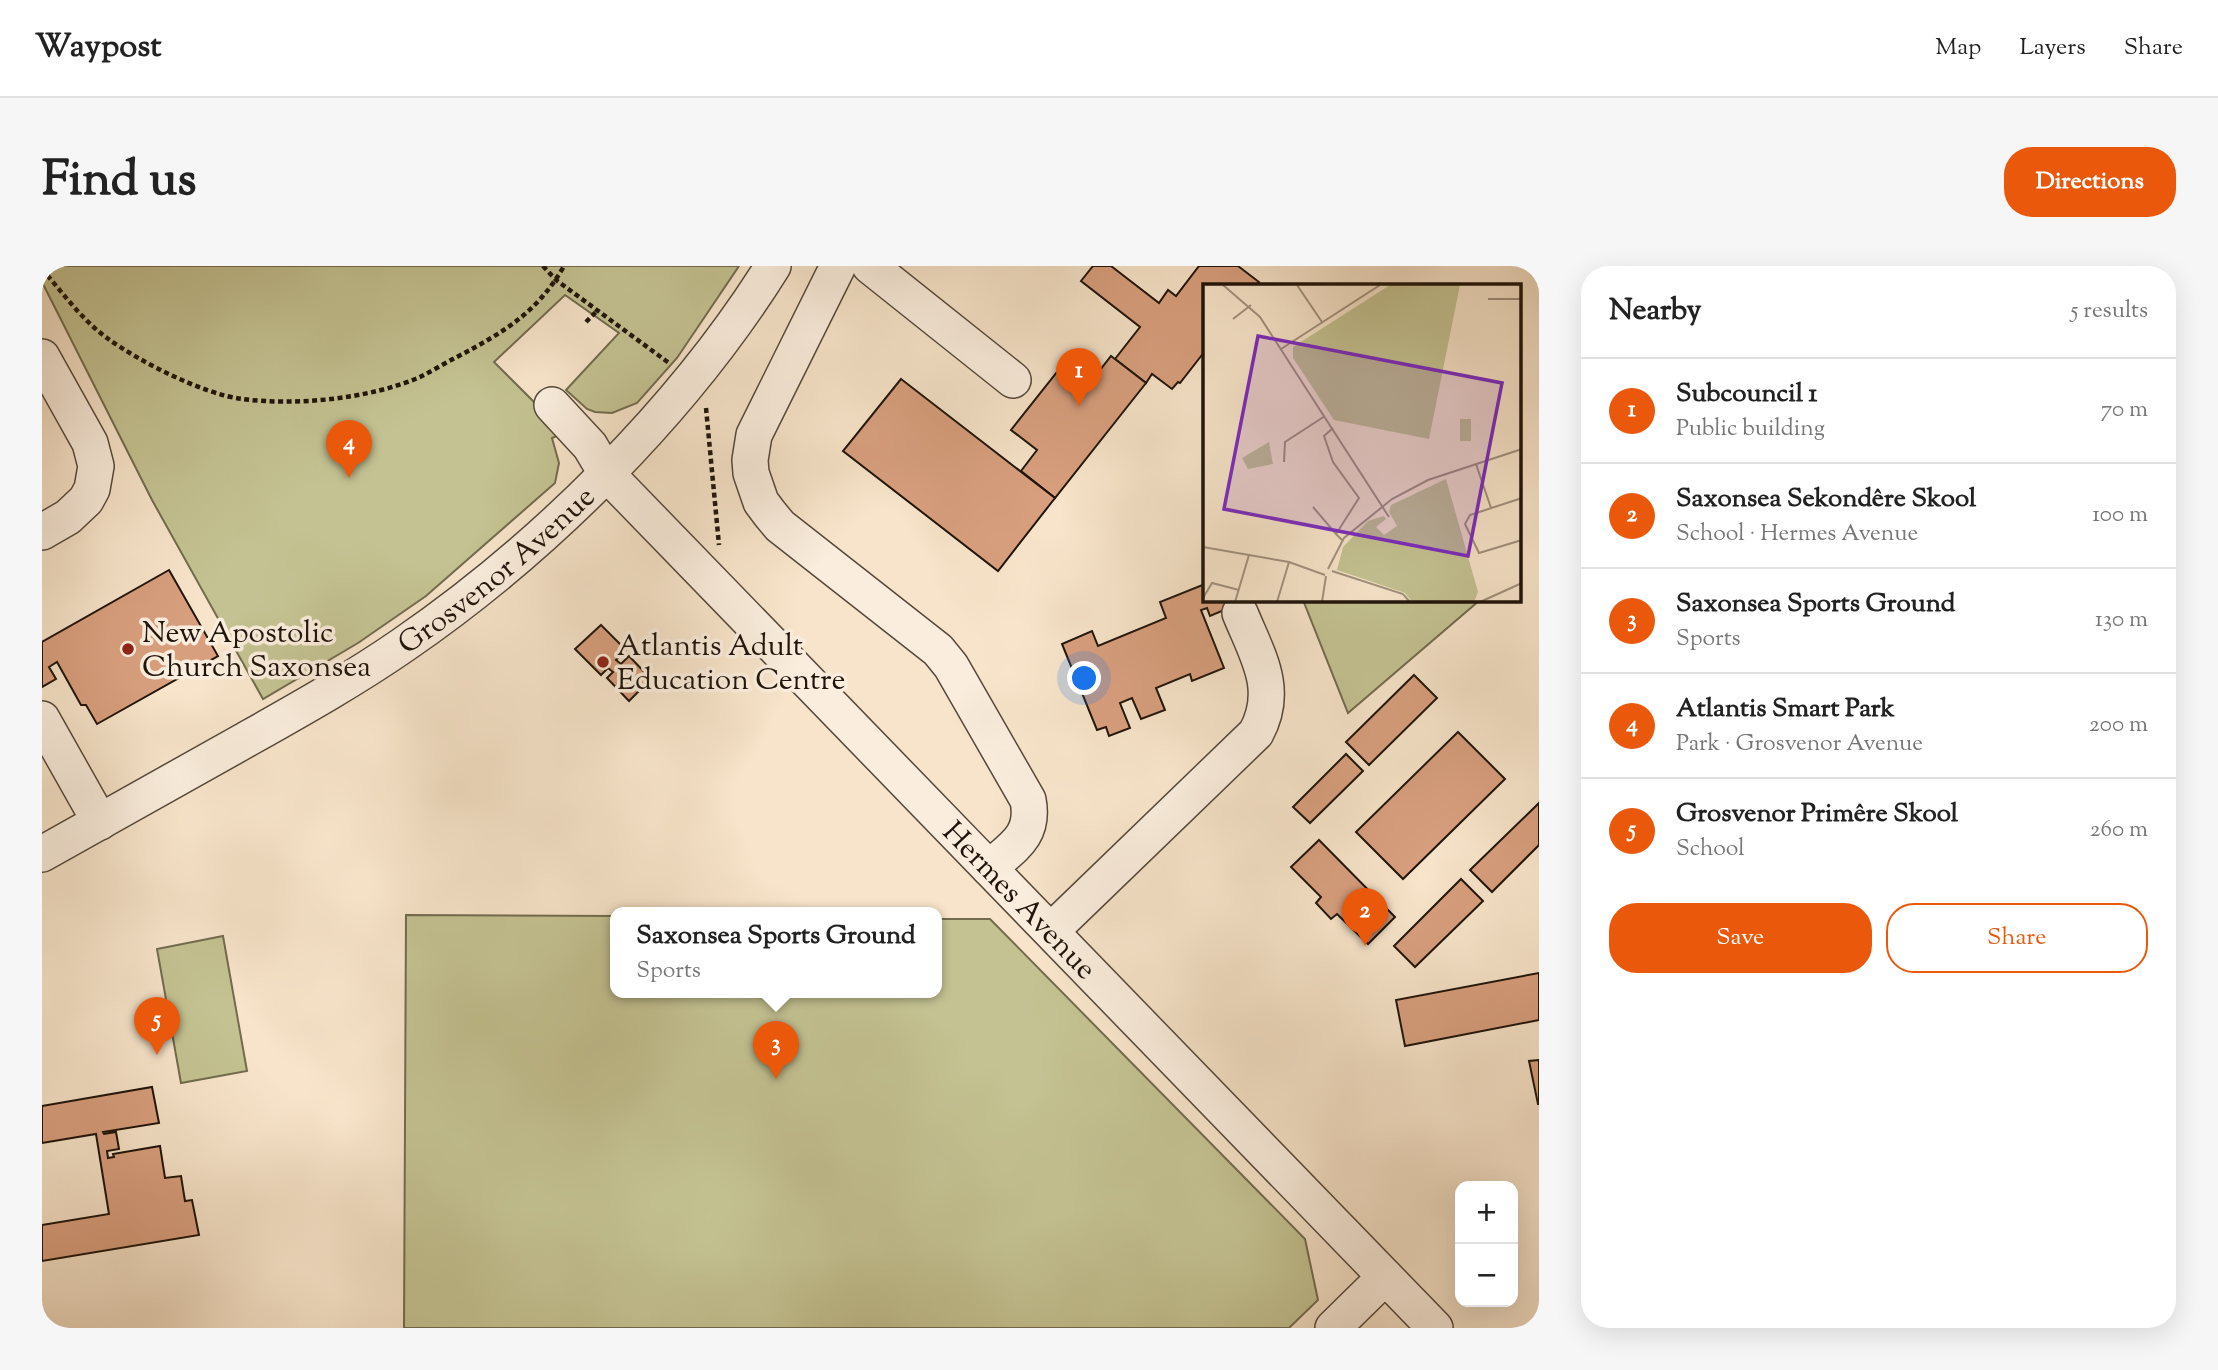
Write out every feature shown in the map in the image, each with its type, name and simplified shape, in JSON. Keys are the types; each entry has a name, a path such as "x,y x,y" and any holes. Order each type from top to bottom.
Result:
{"street":[{"name":"Grosvenor Avenue","path":"42,854 329,692 402,646 483,584 559,519 606,473 705,364 773,266"},
{"path":"838,266 754,435 750,460 753,480 761,502 780,526 923,636 951,666 1028,800 1031,813 1024,835 989,867"},
{"path":"870,266 1013,380"},
{"path":"42,357 90,443 96,466 92,489 86,500 68,517 42,532"},
{"name":"Hermes Avenue","path":"552,405 590,446 606,473 1435,1328"},
{"path":"1051,931 1256,733 1266,709 1266,680 1240,614"},
{"path":"42,719 100,822"},
{"path":"1333,1328 1385,1277"}],"path":[{"path":"543,266 556,281 671,364"},
{"path":"42,267 106,337 147,362 195,385 240,399 278,401 339,398 384,389 419,377 505,331 532,310 556,281 564,266"},
{"path":"586,321 597,311"},
{"path":"700,569 720,550 705,402"}],"shaded area":[{"path":"42,266 739,266 677,358 637,403 612,413 587,409 566,390 619,333 565,295 494,362 545,413 561,434 552,438 559,463 555,483 426,596 358,643 263,699 152,500 42,282"},
{"path":"1304,602 1478,602 1348,713"},
{"path":"406,915 610,916 610,998 942,998 942,919 990,919 1305,1239 1318,1300 1289,1328 404,1328"},
{"path":"223,936 247,1071 181,1083 157,949"}],"building":[{"path":"1093,266 1111,266 1159,303 1168,290 1176,296 1199,266 1238,266 1259,282 1203,284 1203,354 1172,389 1152,374 1146,383 1115,359 1140,327 1081,281"},
{"path":"1111,356 1146,383 1055,498 1021,471 1037,450 1011,430 1065,362 1093,379"},
{"path":"901,379 1055,498 998,571 843,451"},
{"name":"New Apostolic Church Saxonsea","path":"169,570 218,656 97,724 86,705 81,705 57,662 49,667 56,679 42,687 42,642"},
{"path":"1203,585 1203,602 1243,602 1210,616 1207,608 1201,610 1224,668 1192,681 1190,674 1156,688 1165,710 1141,719 1132,698 1120,703 1130,728 1109,736 1106,727 1097,730 1062,644 1092,631 1098,646 1166,618 1160,602"},
{"name":"Atlantis Adult Education Centre","path":"601,625 626,650 616,660 621,664 629,656 651,679 629,701 607,678 613,672 608,668 601,675 575,649"},
{"path":"1414,675 1437,698 1369,765 1346,742"},
{"path":"1458,732 1505,779 1403,879 1356,832"},
{"path":"1346,754 1363,771 1310,823 1293,807"},
{"path":"1539,803 1539,845 1492,892 1470,870"},
{"path":"1319,840 1395,917 1368,944 1337,914 1331,919 1316,903 1321,897 1291,867"},
{"path":"1461,879 1483,901 1415,967 1394,946"},
{"path":"1539,973 1539,1020 1405,1046 1396,1000"},
{"path":"1539,1060 1539,1104 1538,1104 1529,1061"},
{"path":"152,1087 159,1123 103,1132 116,1132 119,1149 107,1151 108,1158 114,1157 113,1154 160,1146 165,1178 181,1176 185,1201 192,1200 199,1235 42,1261 42,1225 109,1214 96,1134 42,1143 42,1106"}],"place":[{"name":"Subcouncil 1","path":"1079,406"},
{"name":"Atlantis Smart Park","path":"349,478"},
{"name":"New Apostolic Church Saxonsea","path":"128,649"},
{"name":"Atlantis Adult Education Centre","path":"603,662"},
{"name":"Saxonsea Sekondêre Skool","path":"1365,946"},
{"name":"Grosvenor Primêre Skool","path":"157,1055"},
{"name":"Saxonsea Sports Ground","path":"776,1079"}]}
